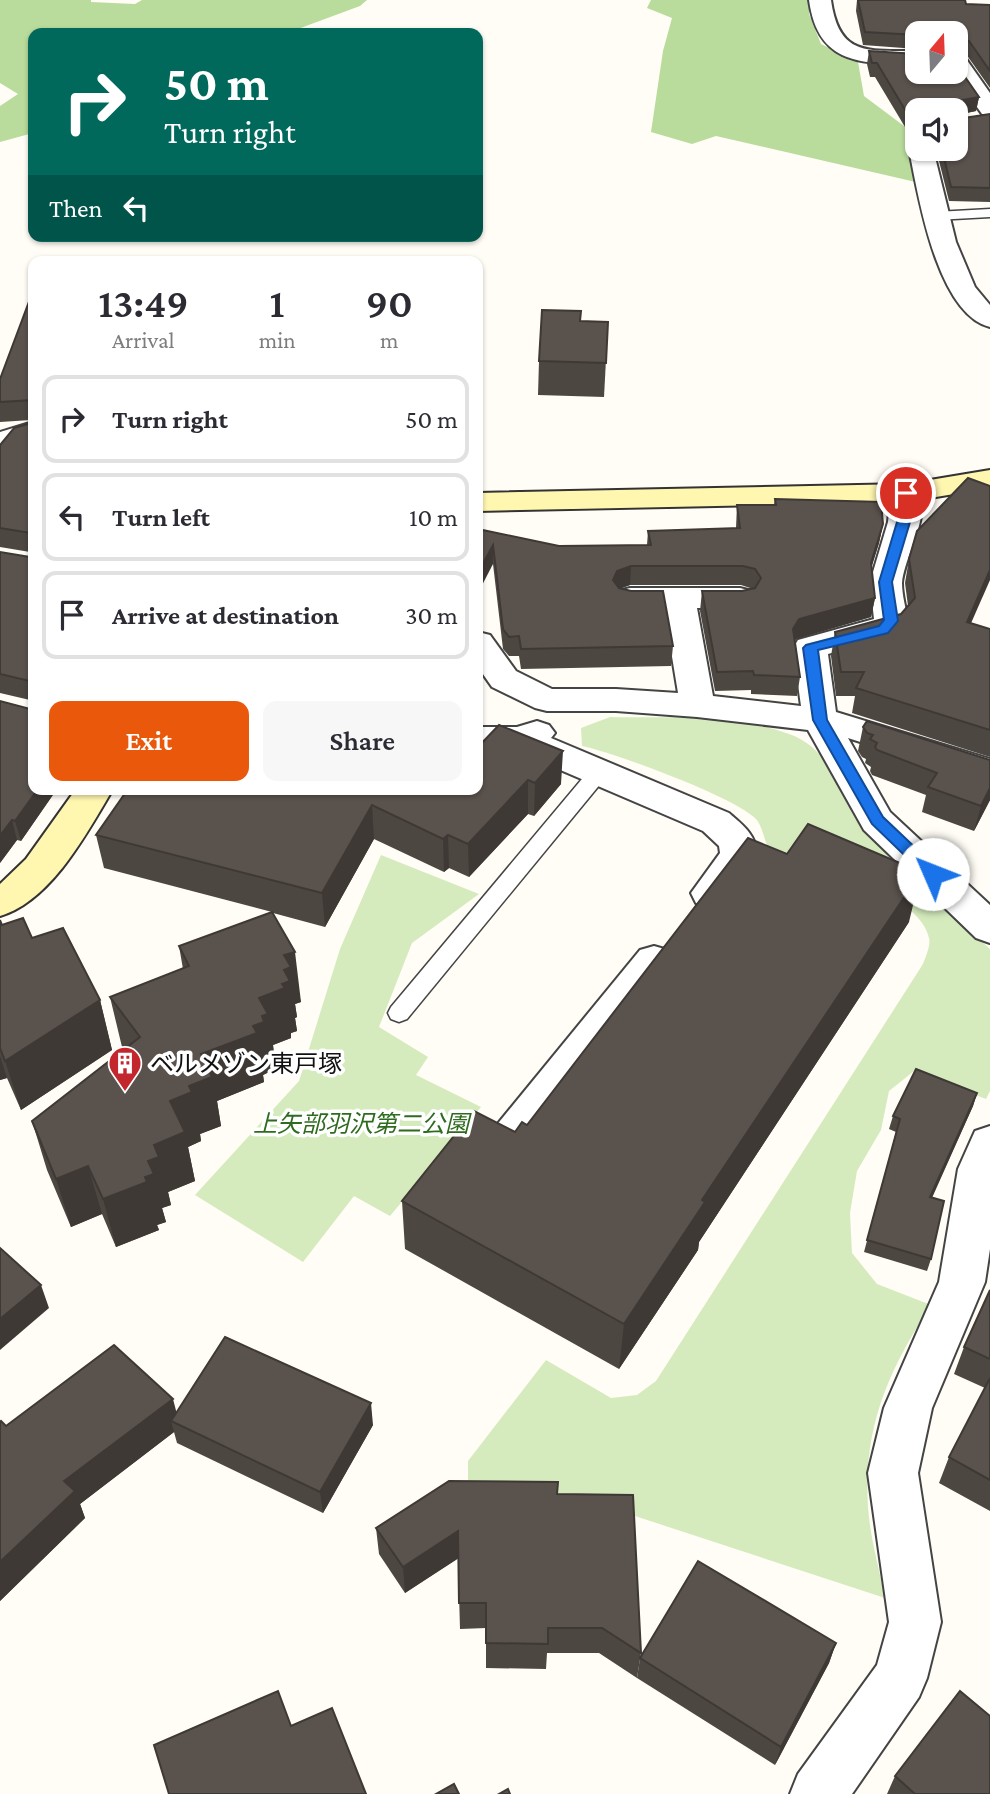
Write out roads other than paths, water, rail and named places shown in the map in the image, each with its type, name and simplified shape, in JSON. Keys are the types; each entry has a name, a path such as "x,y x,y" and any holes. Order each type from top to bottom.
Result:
{"street":[{"path":"820,0 821,19 834,43 860,56 905,58"},
{"path":"968,84 984,116"},
{"path":"924,161 942,246 976,310 990,318"},
{"path":"0,442 28,433"},
{"path":"483,502 906,493 990,479"},
{"path":"906,493 904,522 886,582 891,621 883,629 810,648 820,720 877,821 990,928"},
{"path":"630,598 740,598"},
{"path":"679,598 697,706"},
{"path":"483,650 504,679 547,700 616,700 820,720 990,772"},
{"path":"483,739 520,739 596,712 616,700"},
{"path":"501,1151 739,855 737,841 716,822 520,739"},
{"path":"0,902 8,899 41,867 91,795"},
{"path":"818,1794 900,1678 915,1622 893,1473 908,1408 962,1282 980,1169 990,1144"}],"lane":[{"path":"936,216 990,213"},
{"path":"399,1013 598,772"}],"place":[{"name":"ベルメゾン東戸塚","path":"125,1093"}],"park label":[{"name":"上矢部羽沢第二公園","path":"361,1123"}]}
